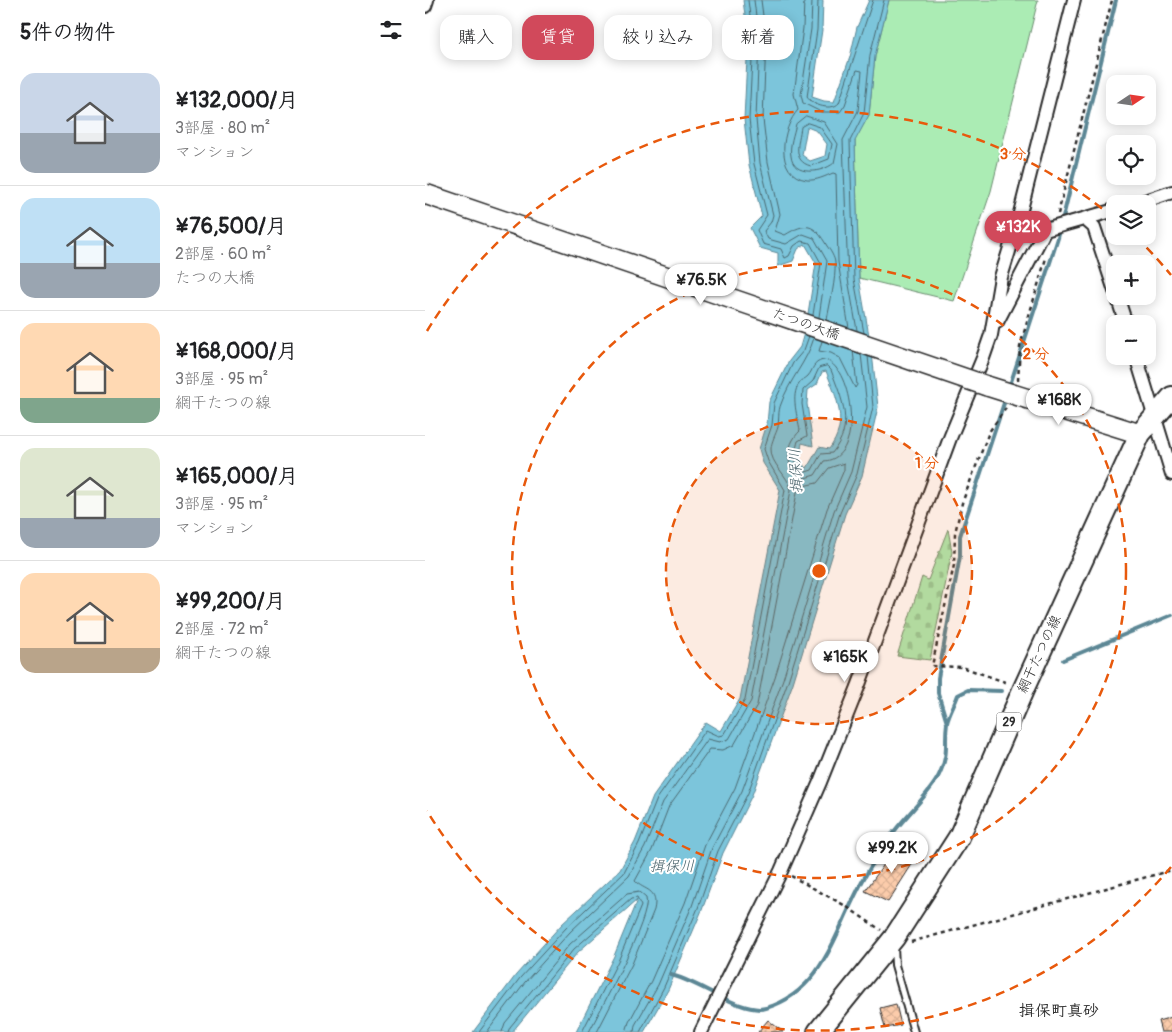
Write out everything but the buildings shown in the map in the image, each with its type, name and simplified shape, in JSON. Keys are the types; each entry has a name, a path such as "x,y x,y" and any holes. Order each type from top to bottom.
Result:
{"main road":[{"name":"網干たつの線","path":"818,1032 894,938 959,837 1023,690 1140,434 1172,397"}],"street":[{"path":"425,6 427,0"},
{"path":"991,335 1001,278 1020,216 1075,0"},
{"path":"1156,197 1172,192"},
{"name":"たつの大橋","path":"425,194 987,386 1140,434"},
{"path":"701,1032 781,871 858,687 950,438 973,386 991,335 1045,230 1106,213"},
{"path":"1086,220 1094,226 1106,263"},
{"path":"1139,365 1172,474"}],"lane":[{"path":"894,938 895,965 914,1032"}],"path":[{"path":"1055,228 1112,0"},
{"path":"1017,380 1020,346 1047,255"},
{"path":"1009,404 989,432 962,503 955,533 955,565 932,666 961,667 1000,678 1023,690"},
{"path":"781,871 844,905 894,938 910,943 1172,870"}],"green space":[{"path":"889,0 1038,0 991,191 954,301 859,278 855,140 869,115 875,56"},
{"path":"948,529 952,552 930,660 897,656 922,577 928,580"}],"water":[{"name":"揖保川","path":"743,0 823,0 822,30 812,97 834,102 850,57 857,27 869,0 889,0 875,56 869,115 855,141 859,278 872,353 878,407 862,476 845,514 793,683 752,795 723,853 702,910 668,990 644,1032 576,1032 614,956 637,900 578,952 512,1032 473,1032 516,975 562,924 620,870 635,842 653,797 706,722 721,731 740,699 780,490 763,463 759,449 767,424 769,402 789,361 800,347 806,326 816,263 805,244 798,249 793,261 778,266 778,253 760,248 750,228 762,216 749,165 744,119 747,60 794,60 794,15 745,15","holes":["807,127 817,131 827,144 825,156 810,161 802,155","826,371 839,411 839,430 829,449 819,447 807,468 799,462 802,443 813,446 807,404 808,390 817,384 822,372"]}],"waterway":[{"path":"1009,388 1058,238 1116,0"},
{"path":"947,723 938,693 938,678 960,556 960,536 1006,397"},
{"path":"1063,660 1172,615"},
{"path":"671,975 693,983 732,1002 756,1009 766,1008 786,1000 802,988 826,956 862,882 879,854 896,830 930,790 939,775 946,754 947,723 958,695 968,690 1002,691"}],"district":[{"name":"揖保町真砂","path":"1059,1011"}]}
